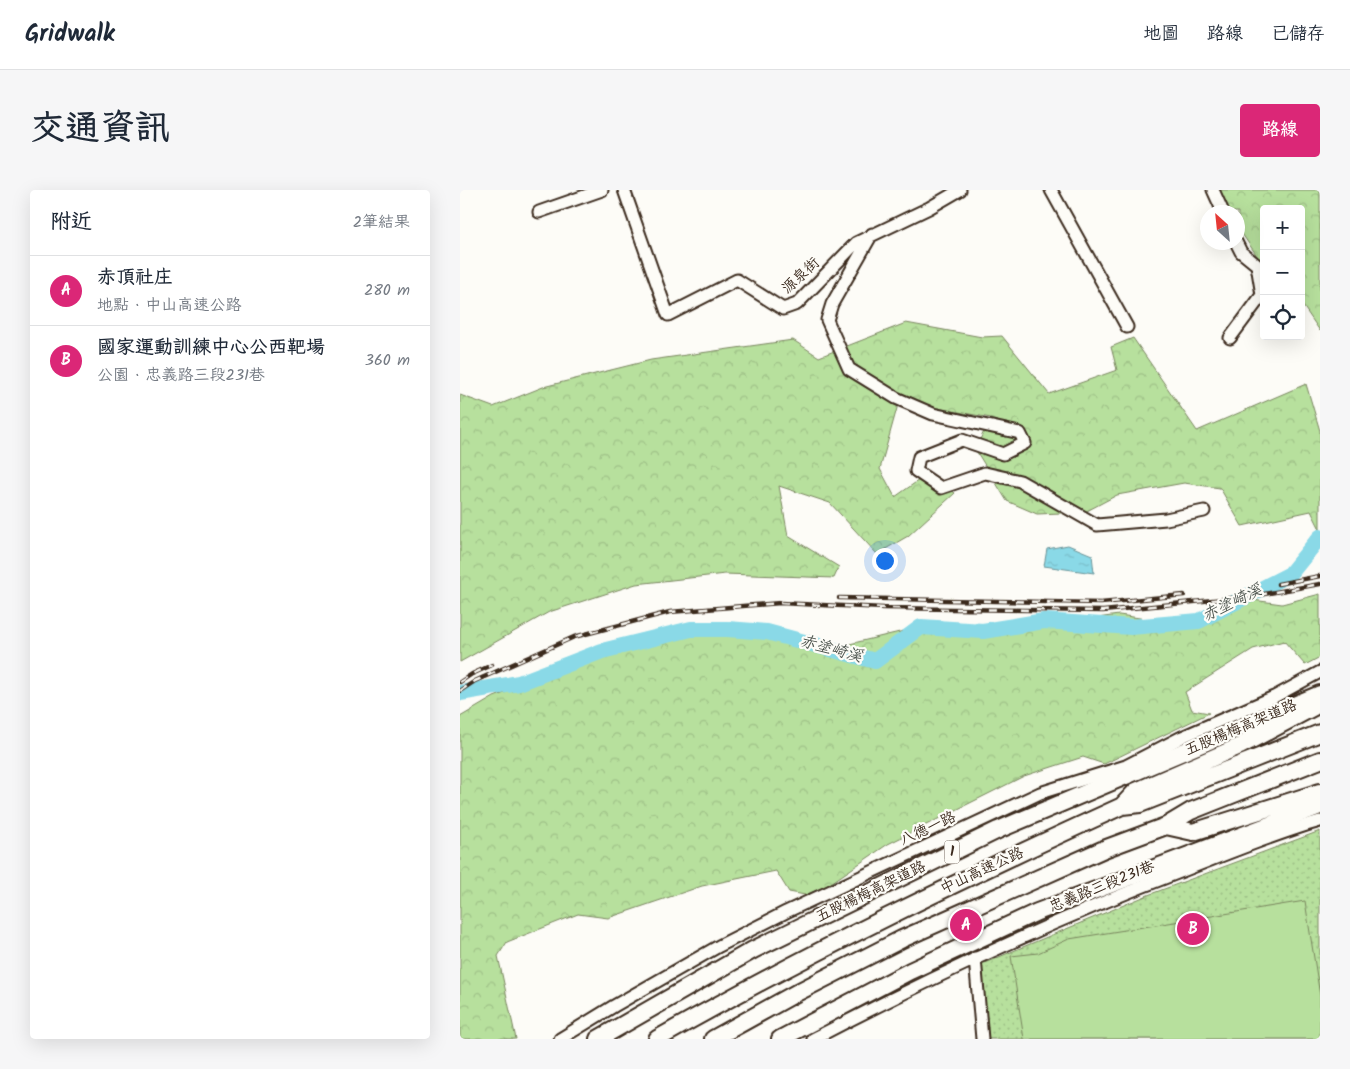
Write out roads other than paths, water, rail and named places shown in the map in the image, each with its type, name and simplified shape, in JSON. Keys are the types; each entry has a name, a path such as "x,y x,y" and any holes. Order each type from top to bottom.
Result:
{"highway":[{"name":"五股楊梅高架道路","path":"598,1039 753,950 998,830 1320,694"},
{"path":"1122,806 1136,791 1240,746 1320,703"},
{"name":"中山高速公路","path":"658,1039 818,952 971,875 1122,806 1140,804 1320,733"},
{"name":"中山高速公路","path":"713,1039 798,992 902,939 1104,849 1166,826 1191,811 1320,760"},
{"path":"1166,826 1193,832 1320,792"},
{"path":"780,1039 910,971 1036,912 1320,806"}],"street":[{"path":"539,212 602,190"},
{"name":"源泉街","path":"624,190 668,315 737,280 783,309 797,304 856,243 929,208 960,190"},
{"path":"1051,190 1127,327"},
{"path":"1213,190 1220,205"},
{"path":"872,234 832,304 827,320 849,369 896,398 933,414 1020,433 1025,443 1003,454 962,440 919,457 916,471 941,488 985,473 1020,481 1097,525 1166,519 1204,511"},
{"path":"1230,338 1262,294 1257,265 1239,250"},
{"name":"八德一路","path":"560,1039 719,946 786,912 1040,793 1126,766 1182,737 1274,697 1320,672"},
{"name":"忠義路三段231巷","path":"813,1039 975,958 1067,917 1232,851 1320,821"},
{"path":"975,958 982,1039"}],"water":[{"path":"1068,545 1092,555 1094,573 1044,566 1047,549"}],"waterway":[{"name":"赤塗崎溪","path":"460,693 519,683 602,651 691,629 767,632 875,661 921,627 983,631 1044,621 1131,627 1199,621 1290,574 1320,537"}],"railway":[{"path":"1278,584 1320,576"},
{"path":"460,691 475,681 574,637 670,612 780,603 884,608 1103,611 1253,596 1320,584"},
{"path":"839,598 1101,603 1184,595"},
{"path":"460,682 492,665"}],"place":[{"name":"赤頂社庄","path":"966,925"},
{"name":"國家運動訓練中心公西靶場","path":"1193,929"}]}
